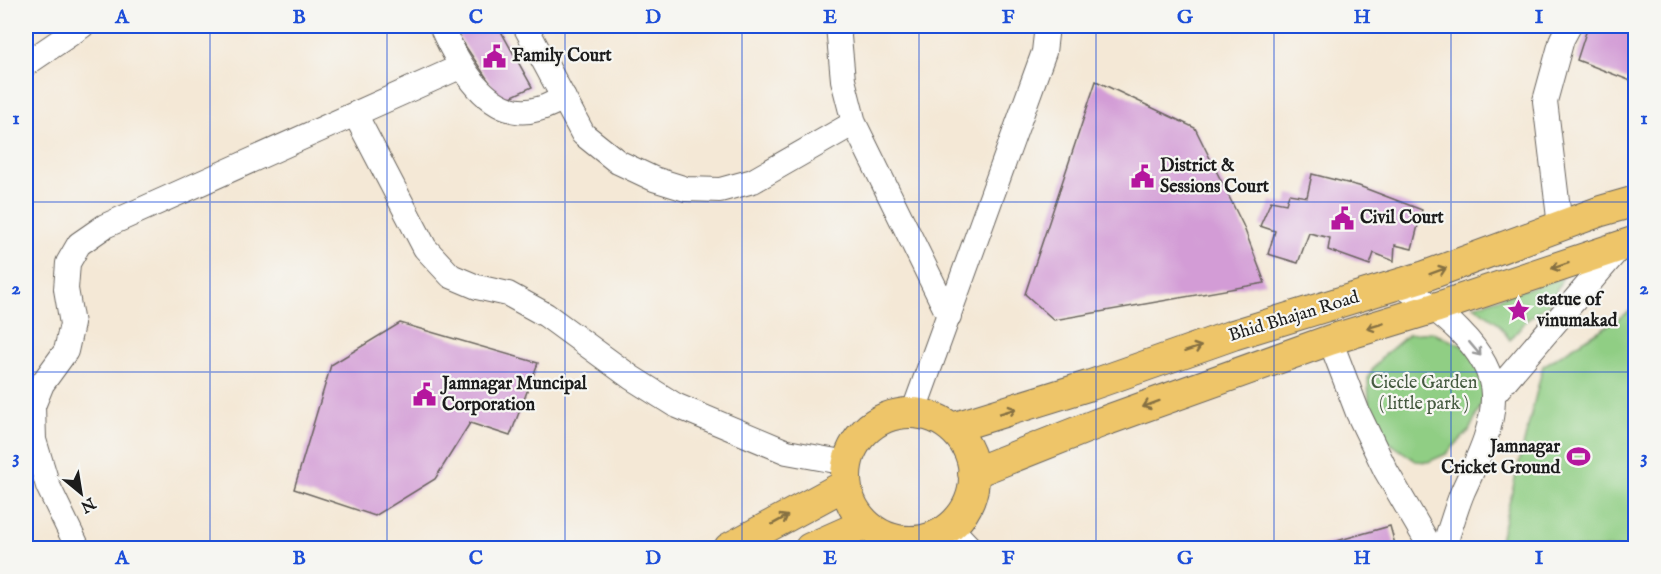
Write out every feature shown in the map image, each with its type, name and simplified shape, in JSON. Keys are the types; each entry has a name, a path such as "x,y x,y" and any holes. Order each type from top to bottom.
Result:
{"main road":[{"name":"Bhid Bhajan Road","path":"952,428 1091,385 1233,335 1400,284 1635,201"},
{"name":"Bhid Bhajan Road","path":"973,473 1099,423 1330,340 1435,308 1628,243"},
{"path":"913,413 935,418 952,428 965,444 973,463 974,482 969,502 958,519 950,526 943,532 925,540 904,542 883,536 864,524 851,506 846,473 856,442 871,426 891,416 913,413"},
{"path":"729,549 846,473"},
{"path":"810,549 864,524"}],"street":[{"path":"26,50 68,26"},
{"path":"26,64 82,26"},
{"path":"441,26 462,66 485,96 508,110 536,110 564,98"},
{"path":"525,26 583,135 618,162 654,179 686,189 720,190 753,182 854,123"},
{"path":"838,26 843,80 854,123 949,316"},
{"path":"913,413 1044,52 1047,26"},
{"path":"1560,226 1545,101 1562,39 1569,26"},
{"path":"78,549 48,486 34,440 33,406 42,384 66,351 72,324 66,289 68,263 79,244 105,226 462,66"},
{"path":"355,114 424,248 451,276 477,287 508,294 546,315 632,378 675,405 787,452 846,473"},
{"path":"1493,395 1628,243"},
{"path":"1400,284 1435,308 1480,353 1490,374 1493,395 1489,424 1448,534 1446,549"},
{"path":"1330,340 1358,413 1386,471 1431,549"},
{"path":"950,526 970,549"}],"green space":[{"path":"1563,277 1550,303 1526,321 1510,340 1497,322 1474,306"},
{"name":"Jamnagar Cricket Ground","path":"1635,308 1635,548 1498,548 1543,366"},
{"name":"Ciecle Garden ( little park )","path":"1431,332 1459,344 1475,355 1487,392 1469,431 1446,454 1428,462 1416,461 1387,441 1373,421 1369,404 1368,376 1381,358 1409,334"}],"building":[{"name":"Family Court","path":"452,26 498,26 532,87 502,101"},
{"path":"1588,26 1636,26 1636,83 1577,60"},
{"name":"District & Sessions Court","path":"1096,81 1195,128 1243,225 1265,283 1054,320 1025,294"},
{"name":"Civil Court","path":"1312,174 1359,186 1422,210 1412,249 1395,245 1394,261 1374,253 1370,265 1328,250 1330,238 1309,233 1298,263 1268,254 1275,231 1260,226 1271,201 1286,204 1289,194 1307,197"},
{"name":"Jamnagar Muncipal Corporation","path":"400,323 538,363 510,436 470,423 435,479 375,516 294,489 331,365"},
{"path":"1390,526 1396,548 1312,548"}],"place":[{"name":"Family Court","path":"494,56"},
{"name":"District & Sessions Court","path":"1142,176"},
{"name":"Civil Court","path":"1342,218"},
{"name":"statue of vinumakad","path":"1519,310"},
{"name":"Jamnagar Muncipal Corporation","path":"424,394"},
{"name":"Jamnagar Cricket Ground","path":"1578,457"}]}
